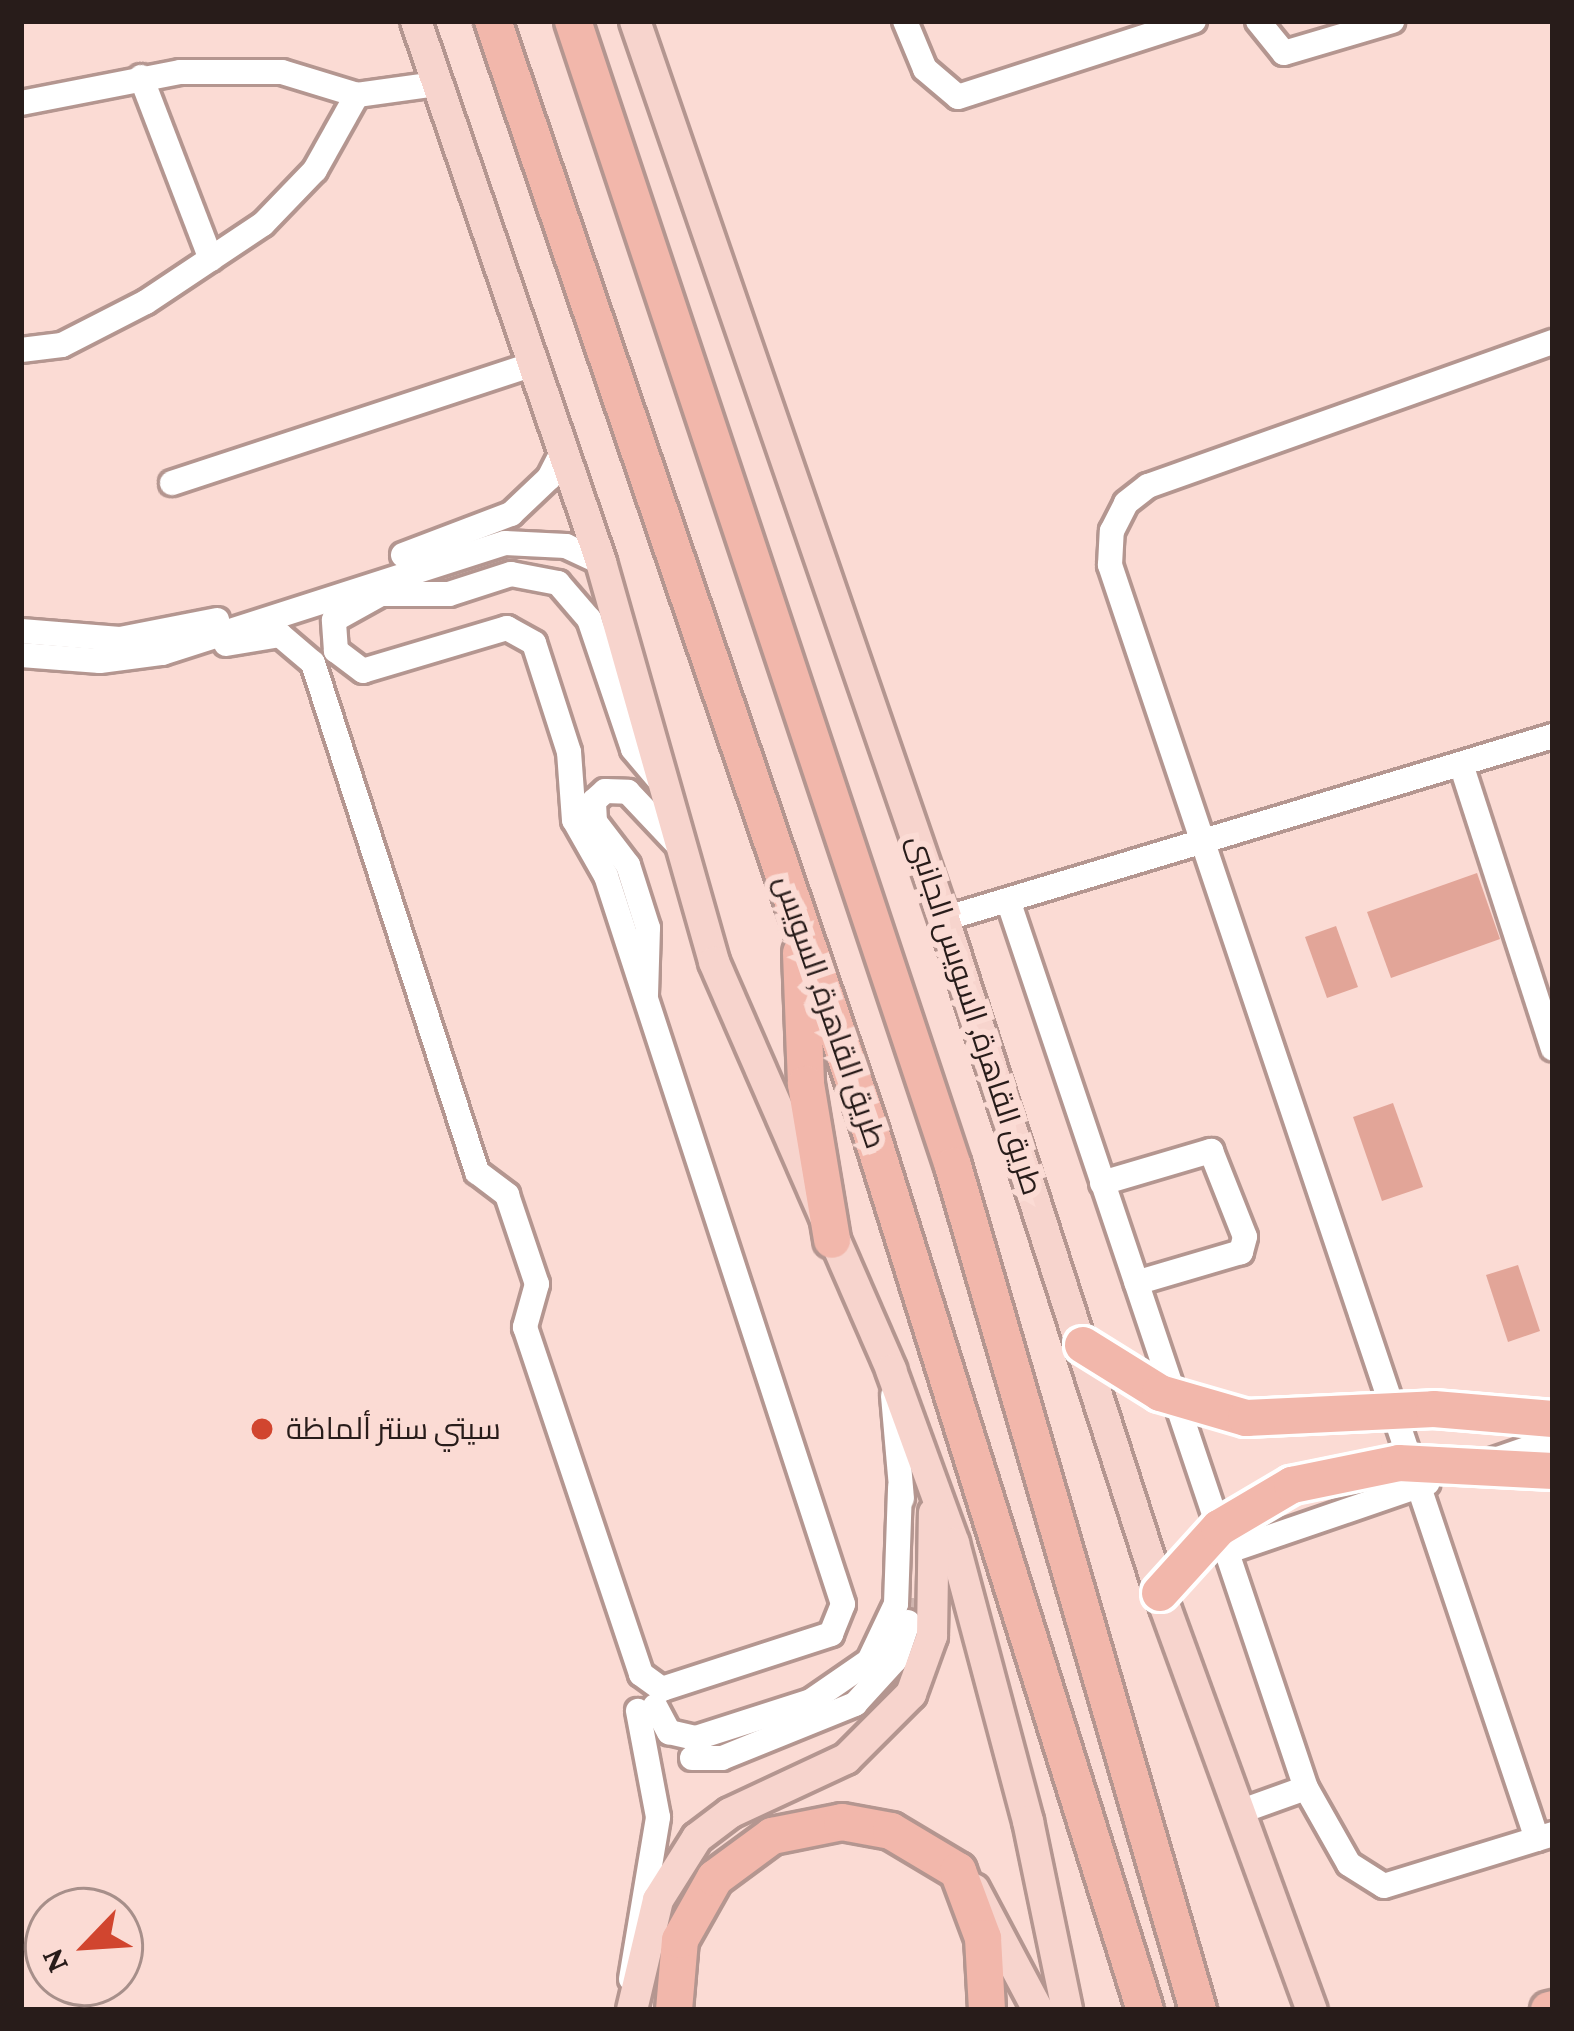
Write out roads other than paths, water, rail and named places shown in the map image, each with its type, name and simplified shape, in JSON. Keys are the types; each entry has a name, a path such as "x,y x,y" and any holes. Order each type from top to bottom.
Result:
{"highway":[{"name":"طريق القاهرة, السويس","path":"493,21 801,925 1145,2010"},
{"path":"573,21 953,1166 1198,2010"},
{"path":"801,925 806,1084 832,1240"},
{"path":"1084,1346 1160,1393 1246,1418 1434,1409 1553,1418"},
{"path":"1160,1593 1219,1528 1292,1485 1440,1461 1553,1471"},
{"path":"674,2010 680,1940 701,1897 751,1847 818,1823 891,1831 958,1871 983,1938 987,2010"}],"main road":[{"path":"416,21 601,562 728,999 891,1370 934,1483 990,1665 1067,2010"},
{"name":"طريق القاهرة, السويس الجانبى","path":"635,21 944,919 1160,1593 1312,2010"},
{"path":"632,2009 658,1900 697,1838 747,1804 846,1760 911,1694 935,1609 934,1483"},
{"path":"958,1871 991,1912 1038,2010"}],"street":[{"path":"905,21 925,69 958,97 1194,21"},
{"path":"1258,21 1284,53 1392,21"},
{"path":"21,103 141,77 282,72 356,95 436,84"},
{"path":"141,77 211,259"},
{"path":"21,350 62,345 263,224 315,170 356,95"},
{"path":"1008,900 1306,1788 1349,1864 1372,1885 1545,1836 1416,1487 1110,566 1112,531 1126,503 1192,465 1553,342"},
{"path":"172,482 535,364"},
{"path":"21,631 120,639 222,618 496,522 538,492 564,448"},
{"path":"131,659 506,543 566,546 601,562"},
{"path":"21,655 131,659 280,635 313,664 477,1172 507,1196 537,1284 525,1328 641,1674 662,1689 831,1634 844,1612 601,863 574,820 569,752 529,636 507,628 363,671 336,651 334,620 381,594 449,594 511,574 558,583 589,619 633,749 667,789"},
{"path":"944,919 1553,736"},
{"path":"1461,764 1553,1048"},
{"path":"646,997 653,963 648,928 623,855 595,822 594,801 613,789 634,796 681,848"},
{"path":"1102,1183 1211,1151 1245,1237 1241,1252 1136,1283"},
{"path":"891,1370 911,1588"},
{"path":"1226,1552 1553,1439"},
{"path":"632,2009 634,1926 658,1817 646,1709 670,1732 696,1738 812,1701 869,1661 896,1604 900,1487"},
{"path":"692,1757 722,1758 855,1704 895,1660 908,1622"},
{"path":"1240,1812 1306,1788"}],"tunnel":[{"path":"908,1622 912,1588"}],"place":[{"name":"سيتي سنتر ألماظة","path":"262,1429"}]}
